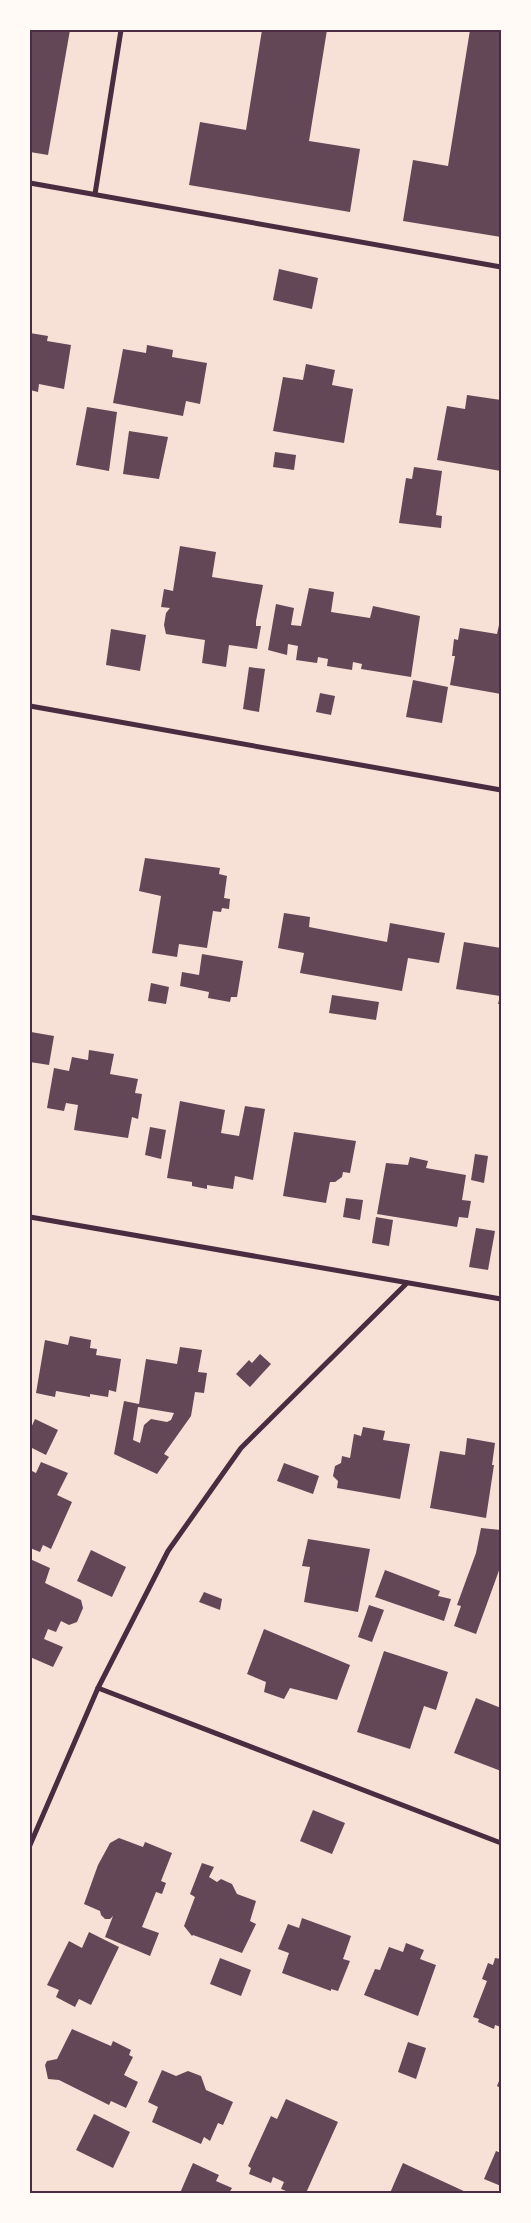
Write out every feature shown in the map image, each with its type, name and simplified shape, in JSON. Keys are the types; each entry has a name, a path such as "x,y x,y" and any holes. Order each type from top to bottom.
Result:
{"street":[{"path":"96,194 121,30"},
{"path":"30,183 501,267"},
{"path":"30,706 501,790"},
{"path":"30,1217 501,1299"},
{"path":"30,1845 98,1688 168,1551 241,1448 407,1283"},
{"path":"98,1688 501,1843"}],"building":[{"path":"30,30 70,30 48,155 30,152"},
{"path":"262,30 327,30 309,141 360,149 350,212 189,185 200,122 246,130"},
{"path":"470,30 501,30 501,237 403,221 413,160 448,166"},
{"path":"279,269 318,278 312,309 273,300"},
{"path":"30,333 48,336 47,341 71,345 64,389 39,384 38,392 30,390"},
{"path":"147,345 173,350 172,357 207,363 200,404 186,401 183,416 113,403 123,349 146,353"},
{"path":"306,364 335,370 332,385 353,389 344,443 273,431 283,377 303,380"},
{"path":"467,395 501,400 501,471 437,460 447,406 465,409"},
{"path":"87,407 117,412 109,471 76,465"},
{"path":"129,431 168,437 159,479 123,474"},
{"path":"275,452 296,455 294,470 273,467"},
{"path":"414,467 442,471 436,515 442,516 441,528 399,523 406,478 412,479"},
{"path":"180,546 216,552 212,577 263,585 256,621 256,626 261,626 257,649 229,645 226,667 202,663 205,640 166,634 164,625 166,613 170,608 161,607 164,589 173,591"},
{"path":"309,588 334,592 331,612 370,618 373,606 420,616 411,677 361,669 362,664 353,662 352,670 327,666 328,659 318,657 317,663 296,660 298,646 288,644 287,655 268,650 276,604 294,608 291,625 301,626"},
{"path":"499,625 501,626 501,694 450,685 455,656 452,656 454,639 458,640 460,628 497,634"},
{"path":"111,629 146,635 140,671 106,665"},
{"path":"249,667 265,669 259,712 243,709"},
{"path":"413,680 448,687 442,723 406,717"},
{"path":"320,693 335,696 331,715 316,712"},
{"path":"145,858 220,868 219,874 227,876 224,898 230,899 229,909 222,908 221,912 213,911 207,948 179,944 177,957 152,953 161,896 139,891"},
{"path":"284,913 310,917 309,927 387,942 390,923 445,933 439,963 408,958 402,991 300,973 304,953 278,948"},
{"path":"464,942 501,948 501,1004 498,1004 500,996 456,989"},
{"path":"202,954 243,961 237,997 231,997 230,1002 208,998 209,992 180,986 182,972 199,975"},
{"path":"151,983 169,987 166,1004 148,1001"},
{"path":"332,995 379,1002 376,1020 329,1013"},
{"path":"31,1032 54,1036 49,1065 30,1062"},
{"path":"89,1050 114,1054 110,1074 138,1079 135,1093 142,1094 138,1119 132,1117 128,1138 74,1130 78,1105 66,1103 64,1111 47,1108 54,1068 69,1071 72,1057 88,1060"},
{"path":"180,1101 225,1110 221,1133 239,1136 245,1106 265,1109 253,1180 235,1176 233,1189 207,1185 207,1189 192,1186 192,1182 167,1178"},
{"path":"150,1127 166,1130 161,1159 145,1155"},
{"path":"294,1132 356,1141 350,1173 343,1172 342,1177 335,1182 330,1182 326,1203 283,1196"},
{"path":"475,1154 488,1156 484,1183 471,1180"},
{"path":"410,1157 428,1161 426,1168 466,1175 462,1200 471,1201 468,1218 459,1217 457,1227 377,1214 386,1163 408,1165"},
{"path":"346,1198 363,1200 360,1220 343,1217"},
{"path":"376,1217 393,1220 389,1246 372,1243"},
{"path":"476,1228 495,1231 488,1270 469,1267"},
{"path":"70,1336 91,1340 90,1348 97,1349 96,1355 121,1359 116,1392 109,1390 108,1397 90,1394 90,1397 56,1391 55,1397 36,1393 45,1340 68,1345"},
{"path":"180,1347 202,1350 198,1372 207,1373 204,1393 195,1392 191,1416 164,1454 169,1457 157,1474 114,1454 124,1401 139,1404 146,1359 177,1364","holes":["138,1407 174,1413 171,1420 167,1422 151,1419 144,1425 140,1443 133,1440"]},
{"path":"260,1354 271,1364 250,1387 236,1374 249,1360 252,1363"},
{"path":"35,1419 58,1430 46,1455 30,1447 30,1430"},
{"path":"363,1427 385,1431 383,1440 410,1444 400,1499 337,1488 338,1481 333,1476 335,1466 341,1463 342,1456 350,1458 354,1434 361,1436"},
{"path":"467,1438 495,1443 492,1465 494,1465 486,1518 430,1508 440,1451 465,1455"},
{"path":"41,1462 68,1473 57,1495 72,1502 51,1549 43,1545 40,1552 30,1548 30,1470 36,1473"},
{"path":"284,1463 319,1476 313,1494 277,1481"},
{"path":"481,1528 501,1530 501,1565 476,1634 454,1626 461,1606 457,1605 476,1553"},
{"path":"308,1539 370,1549 358,1612 304,1602 310,1567 302,1566"},
{"path":"91,1550 126,1567 112,1597 77,1581"},
{"path":"30,1559 50,1568 45,1583 81,1600 83,1608 77,1622 69,1625 61,1621 56,1632 48,1629 44,1639 63,1647 53,1667 30,1657"},
{"path":"385,1570 440,1591 438,1596 451,1599 444,1621 375,1597"},
{"path":"204,1592 222,1599 220,1610 199,1602"},
{"path":"369,1605 384,1610 372,1642 358,1637"},
{"path":"264,1629 350,1665 337,1700 290,1688 284,1699 264,1692 266,1682 247,1674"},
{"path":"384,1651 448,1672 436,1710 424,1706 410,1749 357,1732"},
{"path":"476,1698 501,1708 501,1771 454,1753"},
{"path":"313,1810 345,1823 332,1854 300,1841"},
{"path":"119,1838 143,1847 145,1842 172,1853 161,1881 166,1883 162,1894 156,1892 142,1927 159,1933 150,1956 105,1937 113,1916 110,1919 105,1919 100,1911 84,1904 98,1865 110,1843"},
{"path":"202,1863 214,1867 209,1877 217,1882 221,1879 232,1884 237,1894 256,1901 250,1921 256,1924 242,1953 192,1936 184,1926 195,1897 190,1894"},
{"path":"302,1918 351,1936 343,1959 350,1961 338,1991 331,1989 331,1991 282,1973 289,1953 278,1949 288,1924 299,1928"},
{"path":"89,1932 119,1947 91,2005 79,1999 75,2007 56,1997 59,1990 47,1985 69,1941 82,1948"},
{"path":"406,1943 424,1950 420,1959 436,1965 418,2016 364,1995 375,1969 380,1970 389,1947 403,1952"},
{"path":"220,1958 251,1970 241,1996 210,1984"},
{"path":"495,1958 501,1959 501,2027 495,2025 494,2029 478,2022 479,2019 473,2017 487,1981 482,1979 488,1963 493,1965"},
{"path":"72,2029 111,2046 113,2041 131,2050 129,2055 133,2057 124,2075 138,2082 126,2108 111,2101 109,2105 59,2080 48,2079 45,2065 47,2061 57,2059"},
{"path":"408,2042 426,2048 416,2079 398,2072"},
{"path":"162,2070 176,2076 188,2071 201,2076 206,2090 233,2102 223,2125 218,2123 210,2141 204,2137 201,2144 152,2122 158,2107 148,2102"},
{"path":"501,2076 501,2088 497,2086"},
{"path":"286,2099 338,2122 306,2193 291,2193 281,2189 284,2182 273,2177 271,2183 249,2174 251,2168 248,2166 271,2116 277,2119"},
{"path":"94,2114 130,2132 113,2168 76,2150"},
{"path":"496,2151 501,2153 501,2186 484,2179"},
{"path":"193,2163 219,2175 216,2181 232,2188 229,2193 180,2193"},
{"path":"403,2163 468,2193 390,2193"}]}
